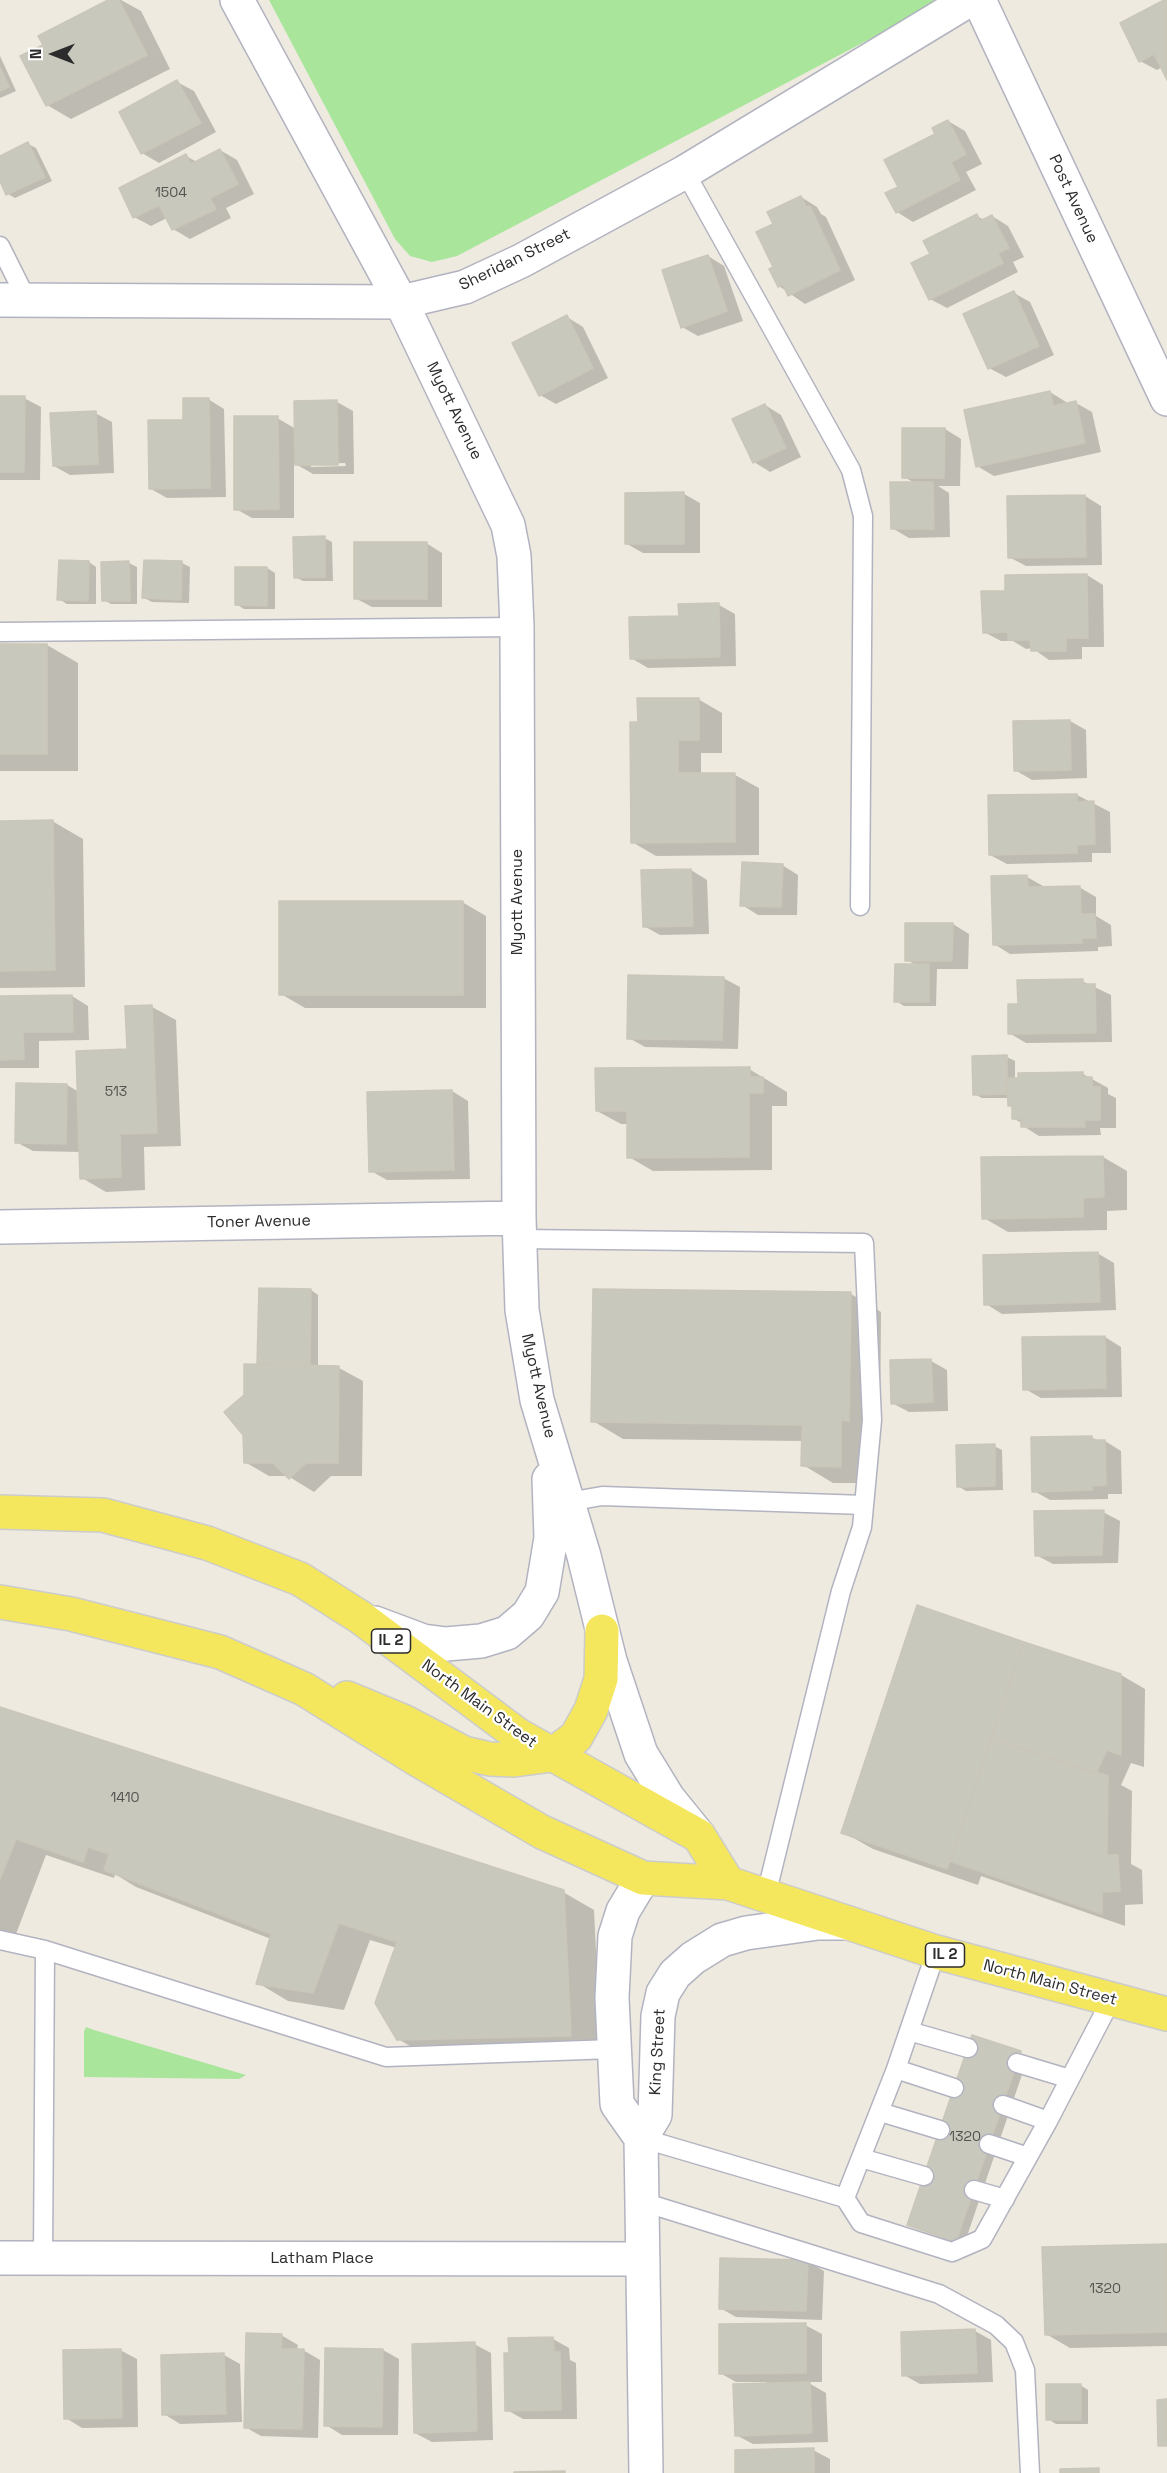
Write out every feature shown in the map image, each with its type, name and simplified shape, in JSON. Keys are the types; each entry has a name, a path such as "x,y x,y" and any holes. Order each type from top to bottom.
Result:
{"main road":[{"name":"North Main Street","path":"0,1512 103,1515 207,1543 300,1579 360,1617 518,1735 699,1836 728,1882"},
{"name":"North Main Street","path":"0,1602 71,1614 220,1653 304,1689 418,1760 542,1832 643,1878 728,1882 936,1952 1167,2014"},
{"path":"304,1689 355,1699 464,1753 490,1759 514,1760 552,1755 576,1737 591,1710 601,1679 602,1631"}],"street":[{"name":"Myott Avenue","path":"237,0 401,302 508,525 514,556 517,627 519,1228 522,1310 537,1400 584,1556 609,1661 641,1754 668,1798 699,1836"},
{"name":"Sheridan Street","path":"13,300 401,302 465,287 521,261 685,172 969,0"},
{"name":"Post Avenue","path":"979,0 1167,399"},
{"name":"Toner Avenue","path":"0,1227 519,1228"},
{"path":"360,1617 423,1641 446,1644 481,1641 507,1633 528,1615 542,1592 551,1538 548,1435"},
{"path":"643,1878 623,1911 615,1936 612,1998 617,2104 641,2138 646,2473"},
{"name":"King Street","path":"641,2138 655,2115 658,2016 663,1993 675,1974 693,1958 722,1940 746,1933 818,1923 849,1923"},
{"name":"Latham Place","path":"0,2258 643,2259"}],"lane":[{"path":"685,172 851,470 863,516 860,906"},
{"path":"0,246 13,300"},
{"path":"0,632 517,627"},
{"path":"519,1228 864,1243 872,1419 862,1527 841,1591 766,1895"},
{"path":"568,1502 602,1496 864,1505"},
{"path":"0,1940 45,1950 386,2057 614,2049"},
{"path":"43,2258 45,1950"},
{"path":"845,2198 896,2069 936,1952"},
{"path":"641,2138 845,2198 861,2223 952,2252 982,2239 1048,2121 1111,2000"},
{"path":"909,2031 968,2048"},
{"path":"1017,2063 1070,2079"},
{"path":"896,2069 954,2088"},
{"path":"1003,2105 1048,2121"},
{"path":"880,2112 940,2130"},
{"path":"989,2145 1028,2157"},
{"path":"861,2158 924,2176"},
{"path":"974,2190 1005,2199"},
{"path":"643,2202 939,2294 996,2325 1014,2342 1025,2370 1030,2473"}],"green space":[{"path":"269,0 934,0 929,8 457,256 432,262 410,256 395,239"},
{"path":"86,2027 246,2075 239,2079 84,2077 84,2031"}],"building":[{"path":"108,0 119,0 147,55 46,106 20,56 43,45 38,36"},
{"path":"1167,0 1167,80 1154,54 1139,62 1120,23"},
{"path":"0,67 9,87 0,91"},
{"path":"177,80 201,123 141,154 119,112"},
{"path":"948,120 966,154 951,162 960,180 896,213 885,193 898,187 884,160 935,134 932,128"},
{"path":"28,142 45,177 6,195 0,181 0,156"},
{"path":"220,149 238,184 210,198 216,209 172,230 159,205 133,218 119,188 186,154 191,164"},
{"path":"801,196 806,207 810,206 840,270 788,296 783,285 778,287 769,269 773,267 756,232 773,224 767,212"},
{"path":"977,214 980,221 992,215 1009,248 998,253 1003,263 929,300 911,263 930,254 923,241"},
{"path":"708,255 727,311 681,328 662,270"},
{"path":"1014,291 1039,346 988,369 963,314"},
{"path":"567,315 593,368 539,396 512,343"},
{"path":"1050,391 1053,406 1076,401 1085,443 976,467 964,410"},
{"path":"0,396 25,396 24,472 0,472"},
{"path":"183,398 209,398 210,488 149,489 148,420 183,420"},
{"path":"337,400 338,465 295,465 294,401"},
{"path":"765,404 786,448 753,463 732,419"},
{"path":"96,411 98,464 53,466 50,413"},
{"path":"234,416 278,416 279,509 234,510"},
{"path":"902,428 945,428 944,478 902,478"},
{"path":"890,482 933,482 934,529 891,529"},
{"path":"684,492 684,544 625,544 625,493"},
{"path":"1085,495 1086,557 1008,558 1007,496"},
{"path":"325,536 325,577 294,578 293,537"},
{"path":"354,542 427,542 427,599 354,599"},
{"path":"59,560 89,561 88,601 57,600"},
{"path":"144,560 182,561 181,600 142,598"},
{"path":"129,561 130,601 102,601 101,562"},
{"path":"235,567 267,567 267,606 235,605"},
{"path":"1087,574 1088,638 1066,638 1066,651 1031,651 1030,640 1008,640 1008,632 983,633 981,591 1005,591 1005,575"},
{"path":"719,603 720,657 630,659 629,617 679,616 678,604"},
{"path":"0,644 47,644 47,754 0,754"},
{"path":"637,698 699,698 699,740 678,740 678,773 735,773 735,842 631,843 630,722 638,722"},
{"path":"1070,720 1071,770 1014,771 1013,721"},
{"path":"1077,794 1077,802 1094,801 1095,844 1077,845 1077,853 989,855 988,795"},
{"path":"53,820 55,970 0,971 0,821"},
{"path":"742,862 783,864 781,907 740,906"},
{"path":"691,869 693,926 643,927 641,870"},
{"path":"1027,875 1028,887 1080,886 1081,914 1095,914 1096,938 1082,938 1082,943 993,945 991,876"},
{"path":"279,901 463,901 463,995 279,995"},
{"path":"905,923 953,923 952,961 905,961"},
{"path":"895,964 929,964 929,1002 894,1002"},
{"path":"628,975 724,977 722,1040 627,1039"},
{"path":"1083,979 1083,984 1095,984 1096,1033 1008,1034 1008,1004 1018,1004 1017,980"},
{"path":"72,995 73,1032 23,1032 24,1059 0,1060 0,996"},
{"path":"152,1005 157,1133 120,1134 121,1177 80,1179 76,1051 127,1049 125,1006"},
{"path":"1007,1055 1007,1094 973,1095 972,1056"},
{"path":"750,1067 750,1077 763,1077 763,1093 749,1093 749,1157 627,1158 627,1111 596,1111 595,1068"},
{"path":"1083,1072 1083,1077 1092,1077 1092,1087 1100,1087 1100,1120 1084,1120 1085,1127 1021,1127 1021,1119 1012,1119 1012,1106 1008,1106 1007,1078 1018,1078 1018,1073"},
{"path":"16,1083 67,1084 66,1144 15,1143"},
{"path":"452,1090 454,1170 369,1172 367,1092"},
{"path":"1103,1156 1104,1197 1083,1198 1083,1217 982,1219 981,1157"},
{"path":"1098,1252 1100,1302 984,1305 983,1255"},
{"path":"259,1288 311,1289 310,1366 257,1365"},
{"path":"593,1289 851,1292 849,1421 841,1420 841,1467 801,1466 802,1425 591,1422"},
{"path":"1105,1336 1106,1388 1023,1390 1022,1337"},
{"path":"931,1359 933,1402 891,1404 890,1360"},
{"path":"244,1364 339,1366 338,1463 306,1463 289,1479 273,1463 244,1463 243,1435 224,1412 244,1395"},
{"path":"1092,1436 1092,1440 1105,1440 1106,1485 1092,1486 1092,1490 1032,1492 1031,1437"},
{"path":"995,1444 995,1486 957,1487 956,1445"},
{"path":"1104,1510 1102,1555 1035,1556 1034,1511"},
{"path":"917,1605 1024,1642 947,1869 841,1833"},
{"path":"1024,1642 1121,1674 1121,1755 1107,1750 1096,1773 991,1738"},
{"path":"0,1707 564,1890 571,2036 397,2040 375,2003 397,1942 339,1923 313,1993 256,1984 271,1934 104,1870 109,1854 88,1847 83,1862 16,1839 0,1879"},
{"path":"991,1738 1108,1776 1107,1855 1118,1855 1120,1891 1102,1892 1102,1914 950,1861"},
{"path":"972,2035 1021,2051 956,2242 907,2225"},
{"path":"1167,2244 1167,2332 1045,2335 1042,2247"},
{"path":"720,2258 808,2260 806,2311 719,2309"},
{"path":"806,2323 806,2373 719,2374 719,2324"},
{"path":"975,2329 977,2373 902,2376 901,2332"},
{"path":"246,2333 282,2334 281,2349 304,2349 302,2429 244,2428"},
{"path":"553,2337 554,2352 560,2352 561,2410 505,2411 504,2353 509,2353 508,2338"},
{"path":"475,2342 477,2431 414,2433 412,2344"},
{"path":"325,2348 383,2349 382,2427 324,2426"},
{"path":"121,2349 122,2418 64,2419 63,2350"},
{"path":"224,2353 226,2414 162,2415 161,2355"},
{"path":"810,2382 812,2433 735,2436 733,2384"},
{"path":"1046,2384 1081,2384 1081,2420 1046,2420"},
{"path":"1167,2399 1167,2446 1158,2446 1157,2400"},
{"path":"814,2448 814,2473 735,2473 735,2450"},
{"path":"1099,2468 1099,2473 1060,2473 1060,2469"},
{"path":"565,2471 565,2473 514,2473 514,2472"}]}
